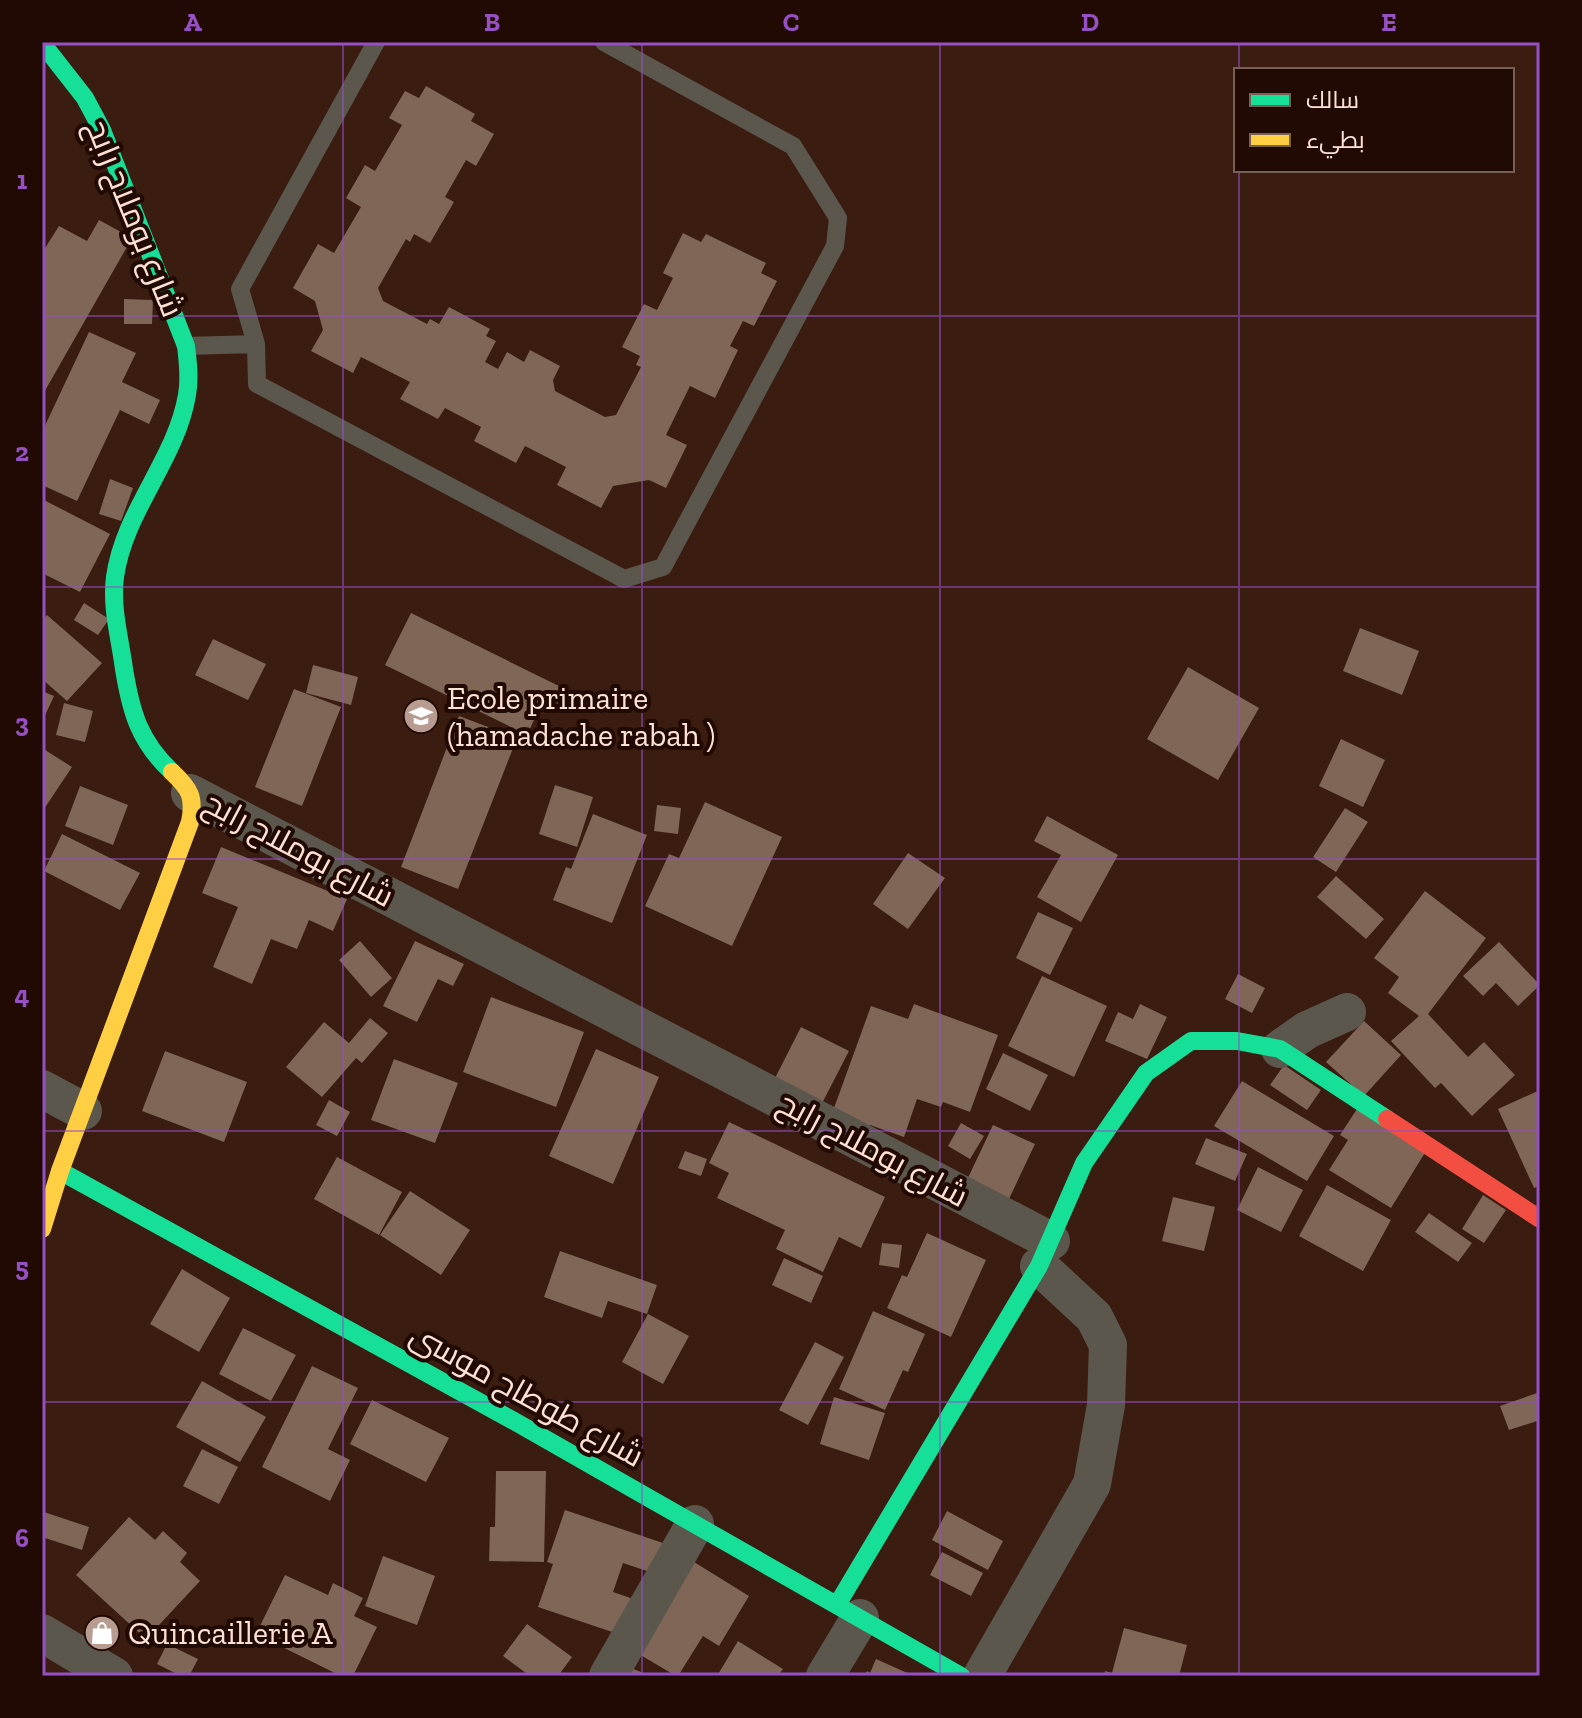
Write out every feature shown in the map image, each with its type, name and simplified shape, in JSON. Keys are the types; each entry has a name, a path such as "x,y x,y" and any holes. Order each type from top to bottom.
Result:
{"street":[{"name":"شارع بوملاح رابح","path":"42,43 85,98 102,130 186,346 189,372 187,398 179,423 127,532 114,581 114,606 131,706 138,727 162,763 186,784 190,793 1045,1254 1094,1317 1108,1345 1106,1405 1092,1484 982,1676"},
{"path":"42,1229 60,1171 190,822 193,812 190,793"},
{"path":"1280,1049 1307,1030 1347,1012"},
{"path":"825,1676 848,1612 1045,1254 1084,1163 1146,1073 1191,1041 1237,1041 1280,1049 1540,1219"},
{"path":"42,1089 83,1111"},
{"name":"شارع طوطاح موسى","path":"60,1171 512,1420 961,1676"},
{"path":"608,1676 695,1524"},
{"path":"42,1633 114,1676"}],"lane":[{"path":"376,42 240,289 256,344 257,384 624,579 663,567 835,246 838,218 793,146 604,42"},
{"path":"186,346 256,344"}],"building":[{"path":"426,86 475,114 471,121 494,134 476,166 466,160 445,197 454,202 430,243 414,234 410,242 406,239 378,288 383,301 427,324 430,319 439,324 449,307 490,329 486,336 496,341 485,362 498,369 507,352 524,362 530,350 560,366 553,380 555,391 605,417 616,415 641,367 636,365 640,356 622,347 644,304 657,310 673,278 663,273 683,233 701,242 706,234 766,263 761,273 777,281 754,326 743,321 730,346 738,350 715,398 690,386 666,435 687,445 666,488 649,480 613,486 601,508 557,485 566,467 525,446 516,463 474,441 481,427 445,408 438,419 400,399 410,382 361,357 353,373 311,351 323,330 315,301 293,288 318,244 334,253 361,207 346,198 365,165 375,171 402,125 389,118 405,91 419,98"},
{"path":"99,220 132,238 42,396 42,253 59,226 87,241"},
{"path":"124,299 153,300 152,324 124,324"},
{"path":"89,332 136,353 122,382 160,400 149,424 120,410 77,501 42,485 42,432"},
{"path":"110,479 133,488 121,521 99,514"},
{"path":"42,499 110,534 80,592 42,573"},
{"path":"84,603 109,619 98,635 74,620"},
{"path":"411,613 567,690 556,712 541,705 527,735 385,665"},
{"path":"47,615 102,663 67,701 42,679 42,621"},
{"path":"1360,628 1419,651 1402,695 1343,671"},
{"path":"213,639 266,664 248,700 195,675"},
{"path":"313,665 358,677 351,705 306,693"},
{"path":"1188,667 1259,708 1218,780 1147,739"},
{"path":"294,689 341,707 302,806 255,787"},
{"path":"42,691 54,696 42,722"},
{"path":"64,703 93,711 85,742 56,735"},
{"path":"459,716 517,738 458,889 401,867"},
{"path":"1341,739 1385,760 1363,807 1319,786"},
{"path":"42,748 72,767 42,812"},
{"path":"555,785 593,797 577,847 539,834"},
{"path":"80,786 128,805 113,845 65,826"},
{"path":"705,802 782,837 732,946 645,906 669,854 679,858"},
{"path":"657,805 681,808 678,834 654,831"},
{"path":"1345,808 1368,822 1336,872 1313,857"},
{"path":"593,814 647,835 612,923 553,900 566,867 571,869"},
{"path":"1047,816 1118,855 1081,922 1037,897 1061,855 1034,841"},
{"path":"62,834 140,873 120,910 44,871"},
{"path":"221,847 347,899 333,931 309,920 297,949 271,939 252,984 213,967 238,907 202,893"},
{"path":"908,853 945,878 908,929 873,904"},
{"path":"1336,876 1384,919 1366,939 1317,897"},
{"path":"1425,891 1486,938 1428,1014 1468,1057 1484,1042 1515,1075 1472,1116 1441,1083 1435,1088 1391,1041 1419,1016 1388,993 1399,977 1374,958"},
{"path":"1038,912 1073,928 1050,975 1016,958"},
{"path":"360,941 392,978 371,997 339,960"},
{"path":"415,941 464,964 453,986 438,979 417,1022 383,1006"},
{"path":"1499,942 1540,985 1518,1006 1496,983 1483,996 1463,976"},
{"path":"1238,974 1265,988 1252,1013 1225,999"},
{"path":"1042,976 1107,1006 1074,1077 1008,1046"},
{"path":"491,997 584,1032 556,1107 463,1072"},
{"path":"914,1004 998,1035 970,1112 943,1102 941,1107 917,1099 904,1137 870,1125 867,1132 830,1119 871,1006 908,1019"},
{"path":"1140,1004 1167,1017 1147,1059 1105,1041 1118,1012 1133,1019"},
{"path":"370,1018 388,1033 362,1063 356,1058 322,1097 286,1067 324,1022 349,1043"},
{"path":"1364,1021 1401,1055 1364,1096 1326,1062"},
{"path":"801,1027 849,1051 817,1113 770,1088"},
{"path":"596,1049 659,1077 613,1184 549,1156"},
{"path":"165,1051 247,1082 224,1142 142,1111"},
{"path":"1003,1053 1048,1075 1030,1111 986,1089"},
{"path":"394,1059 458,1083 435,1143 371,1120"},
{"path":"1284,1065 1321,1090 1307,1110 1270,1085"},
{"path":"1242,1081 1334,1136 1307,1181 1214,1126"},
{"path":"1540,1090 1540,1186 1534,1188 1498,1109"},
{"path":"329,1100 350,1112 337,1136 316,1125"},
{"path":"1357,1109 1426,1151 1391,1208 1329,1170 1348,1140 1340,1135"},
{"path":"729,1122 885,1197 861,1248 839,1237 823,1272 776,1249 785,1230 717,1198 729,1173 709,1163"},
{"path":"961,1123 984,1136 970,1159 948,1146"},
{"path":"993,1125 1035,1144 1008,1201 966,1182"},
{"path":"1206,1138 1247,1154 1235,1181 1195,1164"},
{"path":"685,1151 707,1159 701,1176 678,1168"},
{"path":"337,1157 402,1192 379,1235 314,1199"},
{"path":"1258,1167 1303,1190 1281,1232 1237,1210"},
{"path":"1327,1185 1391,1220 1363,1271 1299,1236"},
{"path":"410,1191 470,1230 441,1275 380,1235"},
{"path":"1483,1195 1506,1210 1484,1243 1462,1229"},
{"path":"1173,1197 1215,1207 1204,1251 1162,1241"},
{"path":"1429,1213 1472,1243 1458,1262 1415,1232"},
{"path":"927,1233 986,1260 951,1337 887,1308 902,1275 907,1277"},
{"path":"882,1243 902,1245 899,1268 879,1265"},
{"path":"560,1251 657,1285 647,1314 608,1301 602,1318 544,1297"},
{"path":"784,1258 823,1276 811,1303 772,1285"},
{"path":"182,1269 230,1298 199,1352 150,1324"},
{"path":"873,1311 925,1334 908,1372 903,1370 885,1410 839,1389"},
{"path":"648,1314 689,1336 663,1384 622,1362"},
{"path":"243,1328 296,1355 271,1401 219,1374"},
{"path":"815,1342 844,1357 808,1425 779,1410"},
{"path":"312,1366 358,1388 328,1449 350,1460 330,1501 262,1467"},
{"path":"202,1381 266,1417 240,1462 176,1427"},
{"path":"1540,1392 1540,1420 1509,1430 1500,1406"},
{"path":"834,1397 885,1413 869,1460 820,1444"},
{"path":"372,1400 449,1438 426,1482 350,1444"},
{"path":"202,1449 238,1467 219,1504 183,1486"},
{"path":"496,1471 546,1471 544,1562 489,1561 490,1527 495,1527"},
{"path":"565,1510 669,1545 659,1575 623,1563 613,1592 642,1602 630,1638 538,1607 553,1564 547,1562"},
{"path":"947,1511 1003,1541 988,1570 932,1540"},
{"path":"44,1512 89,1527 82,1550 42,1537"},
{"path":"129,1517 155,1540 163,1531 187,1553 180,1562 200,1581 146,1639 76,1575"},
{"path":"942,1552 983,1573 971,1596 930,1575"},
{"path":"383,1556 435,1576 417,1625 365,1606"},
{"path":"694,1562 749,1596 719,1646 703,1636 676,1676 637,1653"},
{"path":"285,1575 328,1595 333,1583 363,1598 354,1616 377,1627 353,1676 341,1676 256,1634"},
{"path":"527,1624 572,1657 558,1676 530,1676 503,1656"},
{"path":"1124,1628 1187,1645 1179,1676 1104,1676 1105,1671 1112,1673"},
{"path":"738,1641 783,1669 778,1676 717,1676"},
{"path":"167,1644 198,1659 189,1676 181,1676 157,1664"},
{"path":"876,1659 914,1676 865,1676 867,1671 870,1673"},
{"path":"631,1668 651,1676 628,1676"}],"traffic: fast":[{"path":"42,43 85,98 102,130 186,346 188,383 181,419 128,530 120,553 114,589 116,623 138,725 152,749 172,772"},
{"path":"837,1605 1039,1266 1084,1163 1146,1073 1191,1041 1237,1041 1280,1049 1387,1119"},
{"path":"60,1171 512,1420 961,1676"}],"traffic: slow":[{"path":"42,1229 60,1171 190,822 190,794 172,772"}],"traffic: jam":[{"path":"1387,1119 1540,1219"}],"place":[{"name":"Ecole primaire (hamadache rabah )","path":"421,716"},
{"name":"Quincaillerie A","path":"102,1633"}]}
